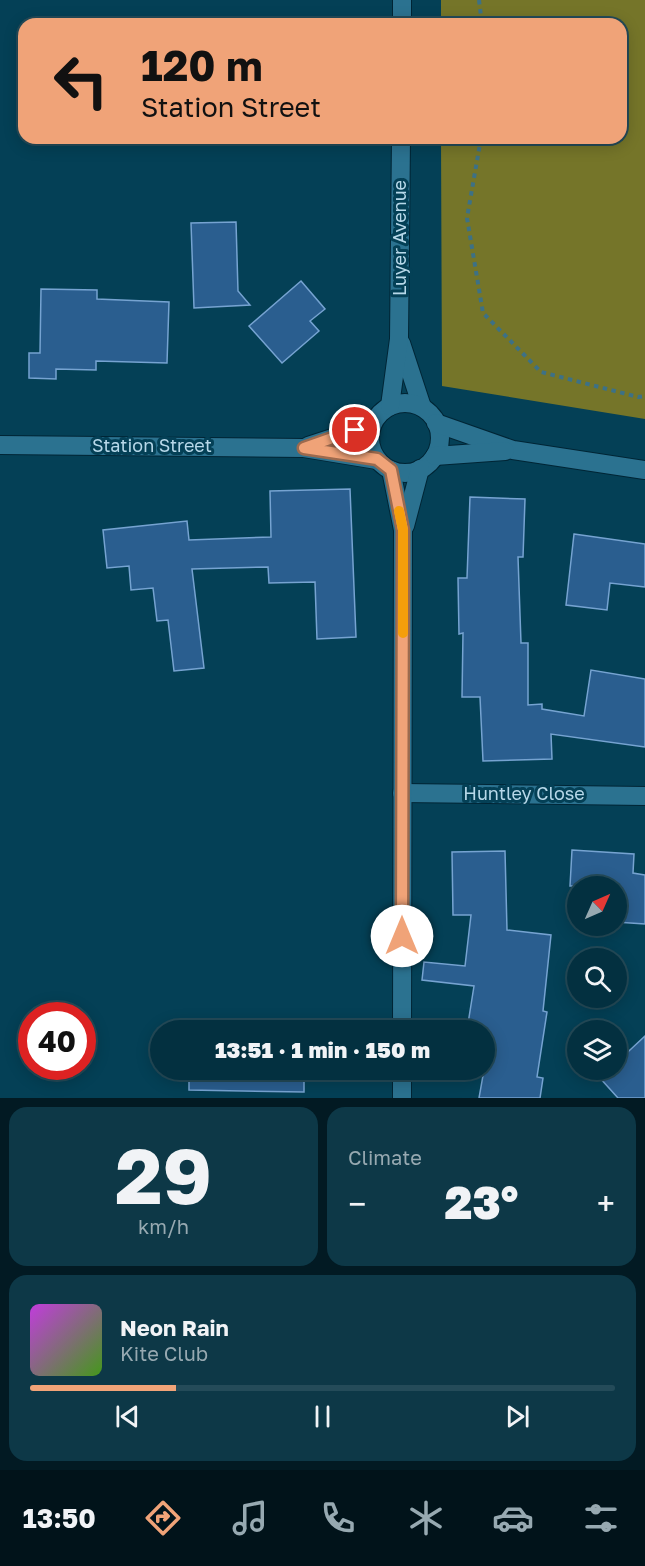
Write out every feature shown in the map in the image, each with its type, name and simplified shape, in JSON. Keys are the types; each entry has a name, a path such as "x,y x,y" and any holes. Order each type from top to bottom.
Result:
{"street":[{"path":"402,0 402,18"},
{"name":"Luyer Avenue","path":"390,406 399,339 401,144"},
{"name":"Luyer Avenue","path":"399,339 422,407"},
{"path":"384,465 405,472 420,469 435,456 440,434 436,423 422,407 406,403 390,406 380,413 372,424 370,443 384,465 403,530"},
{"path":"436,423 513,450 645,470"},
{"name":"Station Street","path":"304,448 372,424"},
{"name":"Station Street","path":"0,445 304,448 384,465"},
{"path":"435,456 513,450"},
{"path":"402,1020 403,530 420,469"},
{"name":"Huntley Close","path":"402,793 645,796"},
{"path":"402,1080 402,1098"}],"path":[{"path":"479,0 481,18"},
{"path":"480,144 467,218 483,313 542,372 639,397 645,396"}],"shaded area":[{"path":"441,0 645,0 645,419 442,386 441,144 627,144 627,18 441,18"}],"building":[{"path":"236,222 238,291 250,305 194,308 191,223"},
{"path":"301,281 325,309 310,321 319,331 282,363 249,326"},
{"path":"41,289 97,290 97,299 169,302 167,363 96,361 96,370 56,369 56,379 29,378 29,353 40,353"},
{"path":"350,489 356,637 317,639 315,582 269,583 268,567 192,569 204,668 174,671 168,620 157,621 153,588 131,590 129,566 107,568 103,530 187,521 189,540 271,537 270,491"},
{"path":"470,497 525,499 523,557 518,557 521,643 528,643 528,705 542,704 542,709 584,716 591,670 645,679 645,747 551,734 552,759 483,761 480,697 462,697 463,633 459,634 458,578 467,578"},
{"path":"574,534 645,544 645,587 610,583 607,610 566,605"},
{"path":"572,850 634,854 633,873 645,875 645,924 627,923 627,876 571,876"},
{"path":"505,851 507,930 551,935 543,1011 547,1012 537,1077 543,1078 540,1098 479,1098 482,1080 495,1080 495,1020 469,1020 474,986 422,980 424,962 465,966 471,915 453,915 452,852"},
{"path":"645,1036 645,1098 618,1098 602,1080 627,1080 627,1053"},
{"path":"189,1080 304,1080 304,1092 189,1090"}],"slow traffic":[{"path":"399,511 403,530 403,633"}],"route":[{"path":"355,430 304,448 377,459 391,470 403,530 402,936"}]}
